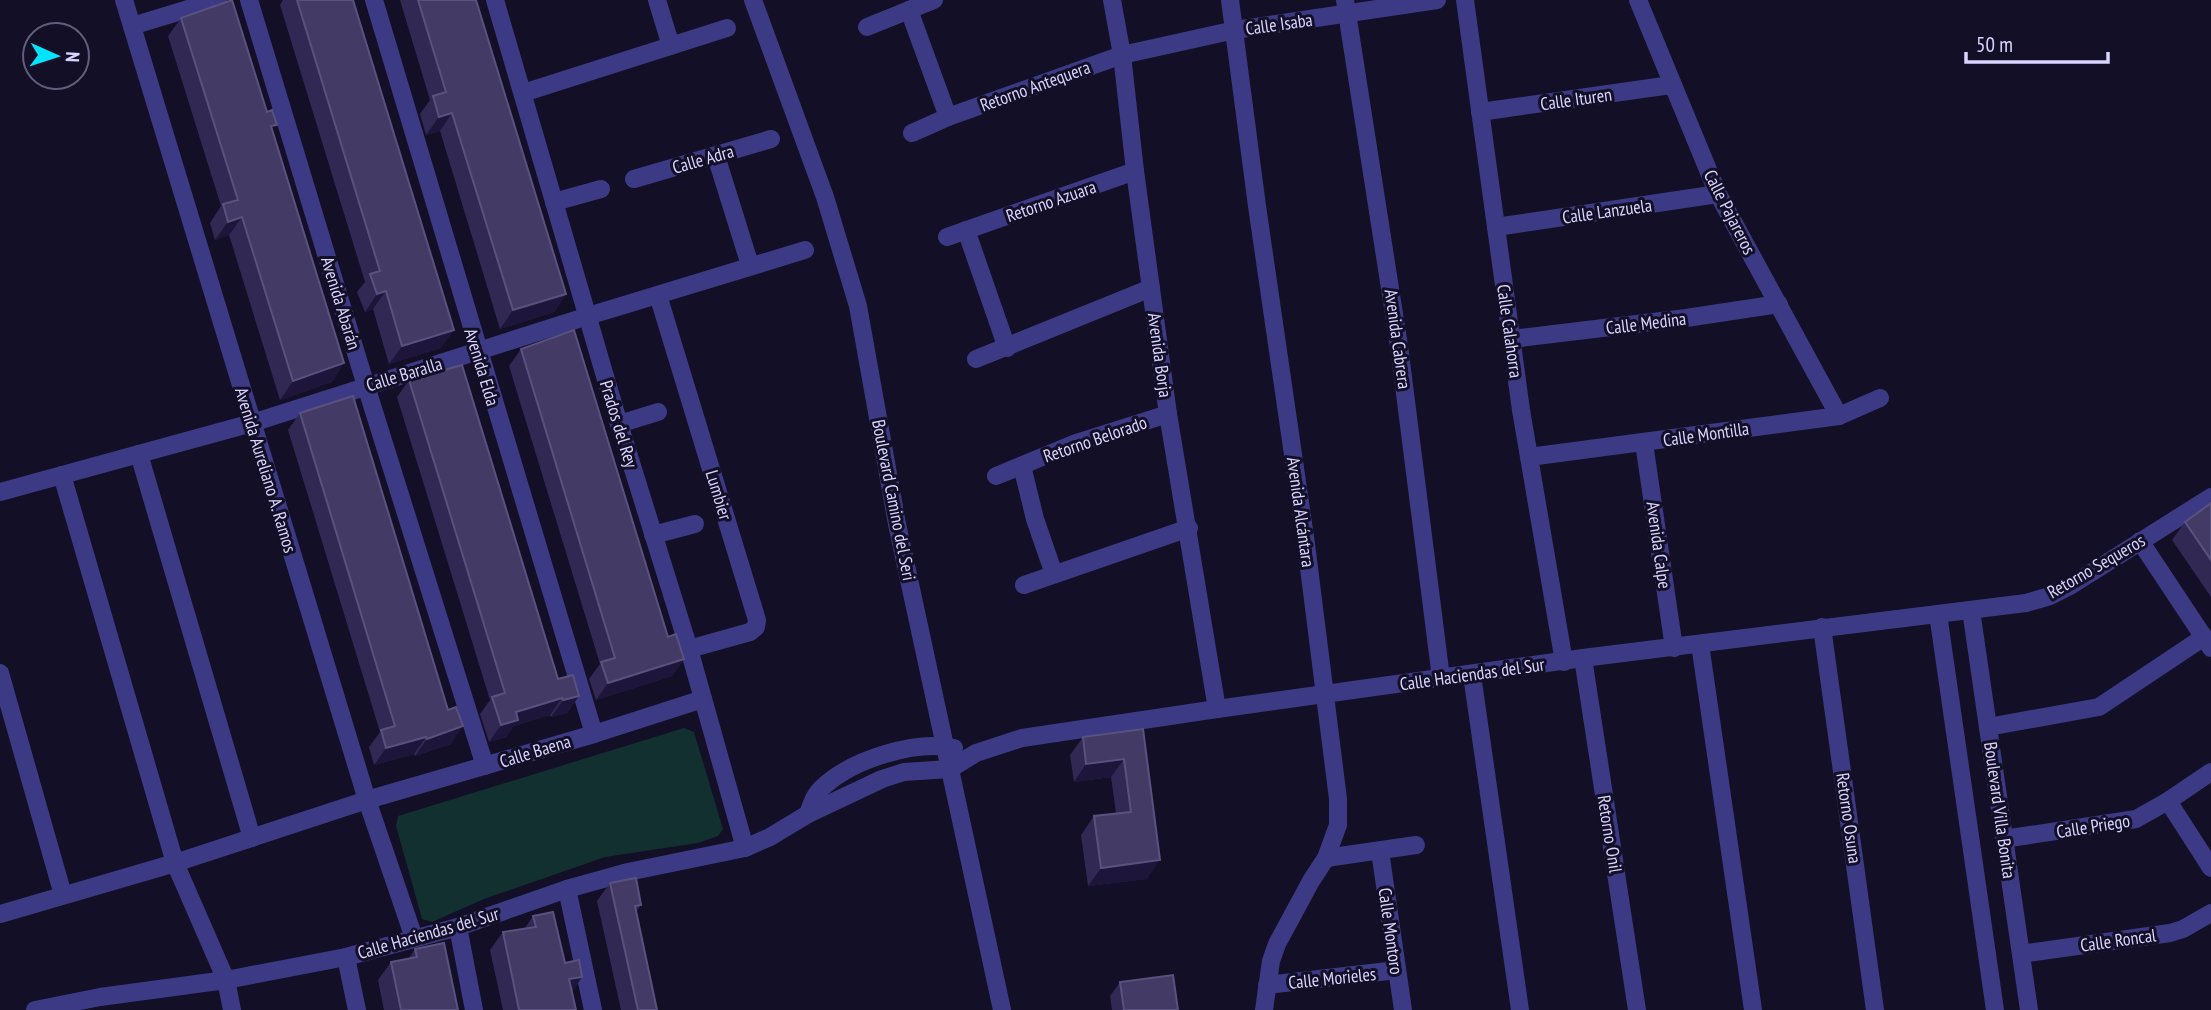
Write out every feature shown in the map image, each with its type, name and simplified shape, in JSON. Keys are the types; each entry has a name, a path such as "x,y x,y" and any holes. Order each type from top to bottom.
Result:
{"street":[{"name":"Avenida Aureliano A. Ramos","path":"124,0 367,800 414,938"},
{"path":"132,26 218,0"},
{"name":"Avenida Abarán","path":"249,0 485,766"},
{"name":"Avenida Elda","path":"374,0 477,352 594,734"},
{"name":"Prados del Rey","path":"495,0 619,424 689,649 745,848"},
{"path":"657,0 671,46"},
{"name":"Boulevard Camino del Seri","path":"753,0 825,197 858,306 897,524 1002,1010"},
{"path":"867,27 934,0"},
{"name":"Avenida Borja","path":"1112,0 1122,55 1168,414 1217,709"},
{"name":"Avenida Alcántara","path":"1230,0 1326,694 1338,799 1338,825 1326,858 1311,881 1270,961 1264,1010"},
{"name":"Calle Isaba","path":"1122,55 1346,7 1437,0"},
{"name":"Calle Calahorra","path":"1465,0 1529,457 1564,662"},
{"name":"Calle Pajareros","path":"1638,0 1718,194 1839,415"},
{"name":"Avenida Cabrera","path":"1346,7 1399,346 1441,678"},
{"path":"909,10 948,117"},
{"path":"523,93 727,28"},
{"name":"Retorno Antequera","path":"912,133 948,117 1122,55"},
{"name":"Calle Ituren","path":"1480,112 1671,85"},
{"name":"Calle Adra","path":"634,179 771,139"},
{"path":"716,156 750,265"},
{"name":"Retorno Azuara","path":"947,237 1135,171"},
{"path":"554,202 601,189"},
{"name":"Calle Lanzuela","path":"1496,227 1718,194"},
{"path":"967,230 1007,348"},
{"name":"Calle Baralla","path":"0,492 252,423 750,265 805,250"},
{"path":"976,359 1151,288"},
{"name":"Lumbier","path":"658,295 757,620 756,627 750,632 689,649"},
{"name":"Calle Medina","path":"1512,339 1779,304"},
{"name":"Calle Montilla","path":"1529,457 1839,415 1881,398"},
{"path":"619,424 658,412"},
{"name":"Retorno Belorado","path":"996,476 1076,443 1168,414"},
{"name":"Avenida Calpe","path":"1644,443 1674,648"},
{"path":"139,454 252,838"},
{"name":"Retorno Belorado","path":"1022,466 1035,519 1054,575"},
{"path":"62,475 175,863 226,980 232,1010"},
{"name":"Retorno Sequeros","path":"1972,610 2026,603 2050,596 2211,497"},
{"path":"653,535 695,524"},
{"path":"1024,585 1189,528"},
{"path":"1988,727 2099,706 2207,642 2140,541"},
{"name":"Calle Haciendas del Sur","path":"35,1010 100,997 226,980 346,957 458,927 567,889 628,872 745,848 882,779 904,772 950,769 976,753 1022,738 1441,678 1822,627 1972,610"},
{"name":"Boulevard Villa Bonita","path":"1972,610 2029,1010"},
{"name":"Boulevard Villa Bonita","path":"1938,614 1995,1010"},
{"name":"Retorno Osuna","path":"1822,627 1875,1010"},
{"path":"1700,644 1753,1010"},
{"name":"Retorno Onil","path":"1583,659 1637,1010"},
{"path":"0,673 63,895"},
{"path":"1472,674 1520,1010"},
{"name":"Calle Baena","path":"0,914 175,863 367,800 594,734 702,699"},
{"name":"Calle Haciendas del Sur","path":"808,814 814,797 823,786 867,761 918,747 944,747 976,753"},
{"name":"Calle Priego","path":"2004,839 2136,819 2168,802 2211,772"},
{"path":"2168,802 2211,869"},
{"path":"1326,858 1416,845"},
{"name":"Calle Montoro","path":"1380,851 1403,1010"},
{"path":"567,889 593,1010"},
{"name":"Calle Roncal","path":"2021,954 2170,933 2183,929 2211,913"},
{"path":"458,927 474,1010"},
{"path":"346,957 357,1010"},
{"name":"Calle Morieles","path":"1267,985 1397,970"}],"green space":[{"path":"684,728 694,732 723,829 718,836 698,843 605,857 484,899 432,922 422,919 396,826 398,816"}],"building":[{"path":"232,0 267,112 272,110 277,125 271,126 344,363 293,381 242,217 228,222 223,204 238,200 181,18"},
{"path":"297,0 353,0 454,330 402,346 386,291 377,294 370,274 380,271"},
{"path":"418,0 476,0 566,294 513,310 452,113 439,117 433,96 446,92"},
{"path":"574,330 668,637 676,634 684,659 608,683 601,662 615,658 521,349"},
{"path":"462,365 558,679 573,675 579,696 563,700 562,698 516,712 518,720 501,725 492,697 505,693 409,380"},
{"path":"353,396 448,710 456,707 463,726 427,739 426,737 386,748 381,730 395,726 300,413"},
{"path":"2211,503 2211,560 2185,522"},
{"path":"1143,729 1160,860 1101,868 1094,816 1131,812 1124,759 1086,764 1083,737"},
{"path":"636,878 641,905 635,906 657,1010 638,1010 610,883"},
{"path":"553,912 565,963 579,960 582,977 569,979 576,1010 519,1010 503,932 536,927 533,916"},
{"path":"444,943 458,1010 401,1010 391,962 417,957 415,949"},
{"path":"1173,975 1178,1010 1124,1010 1120,982"}]}
